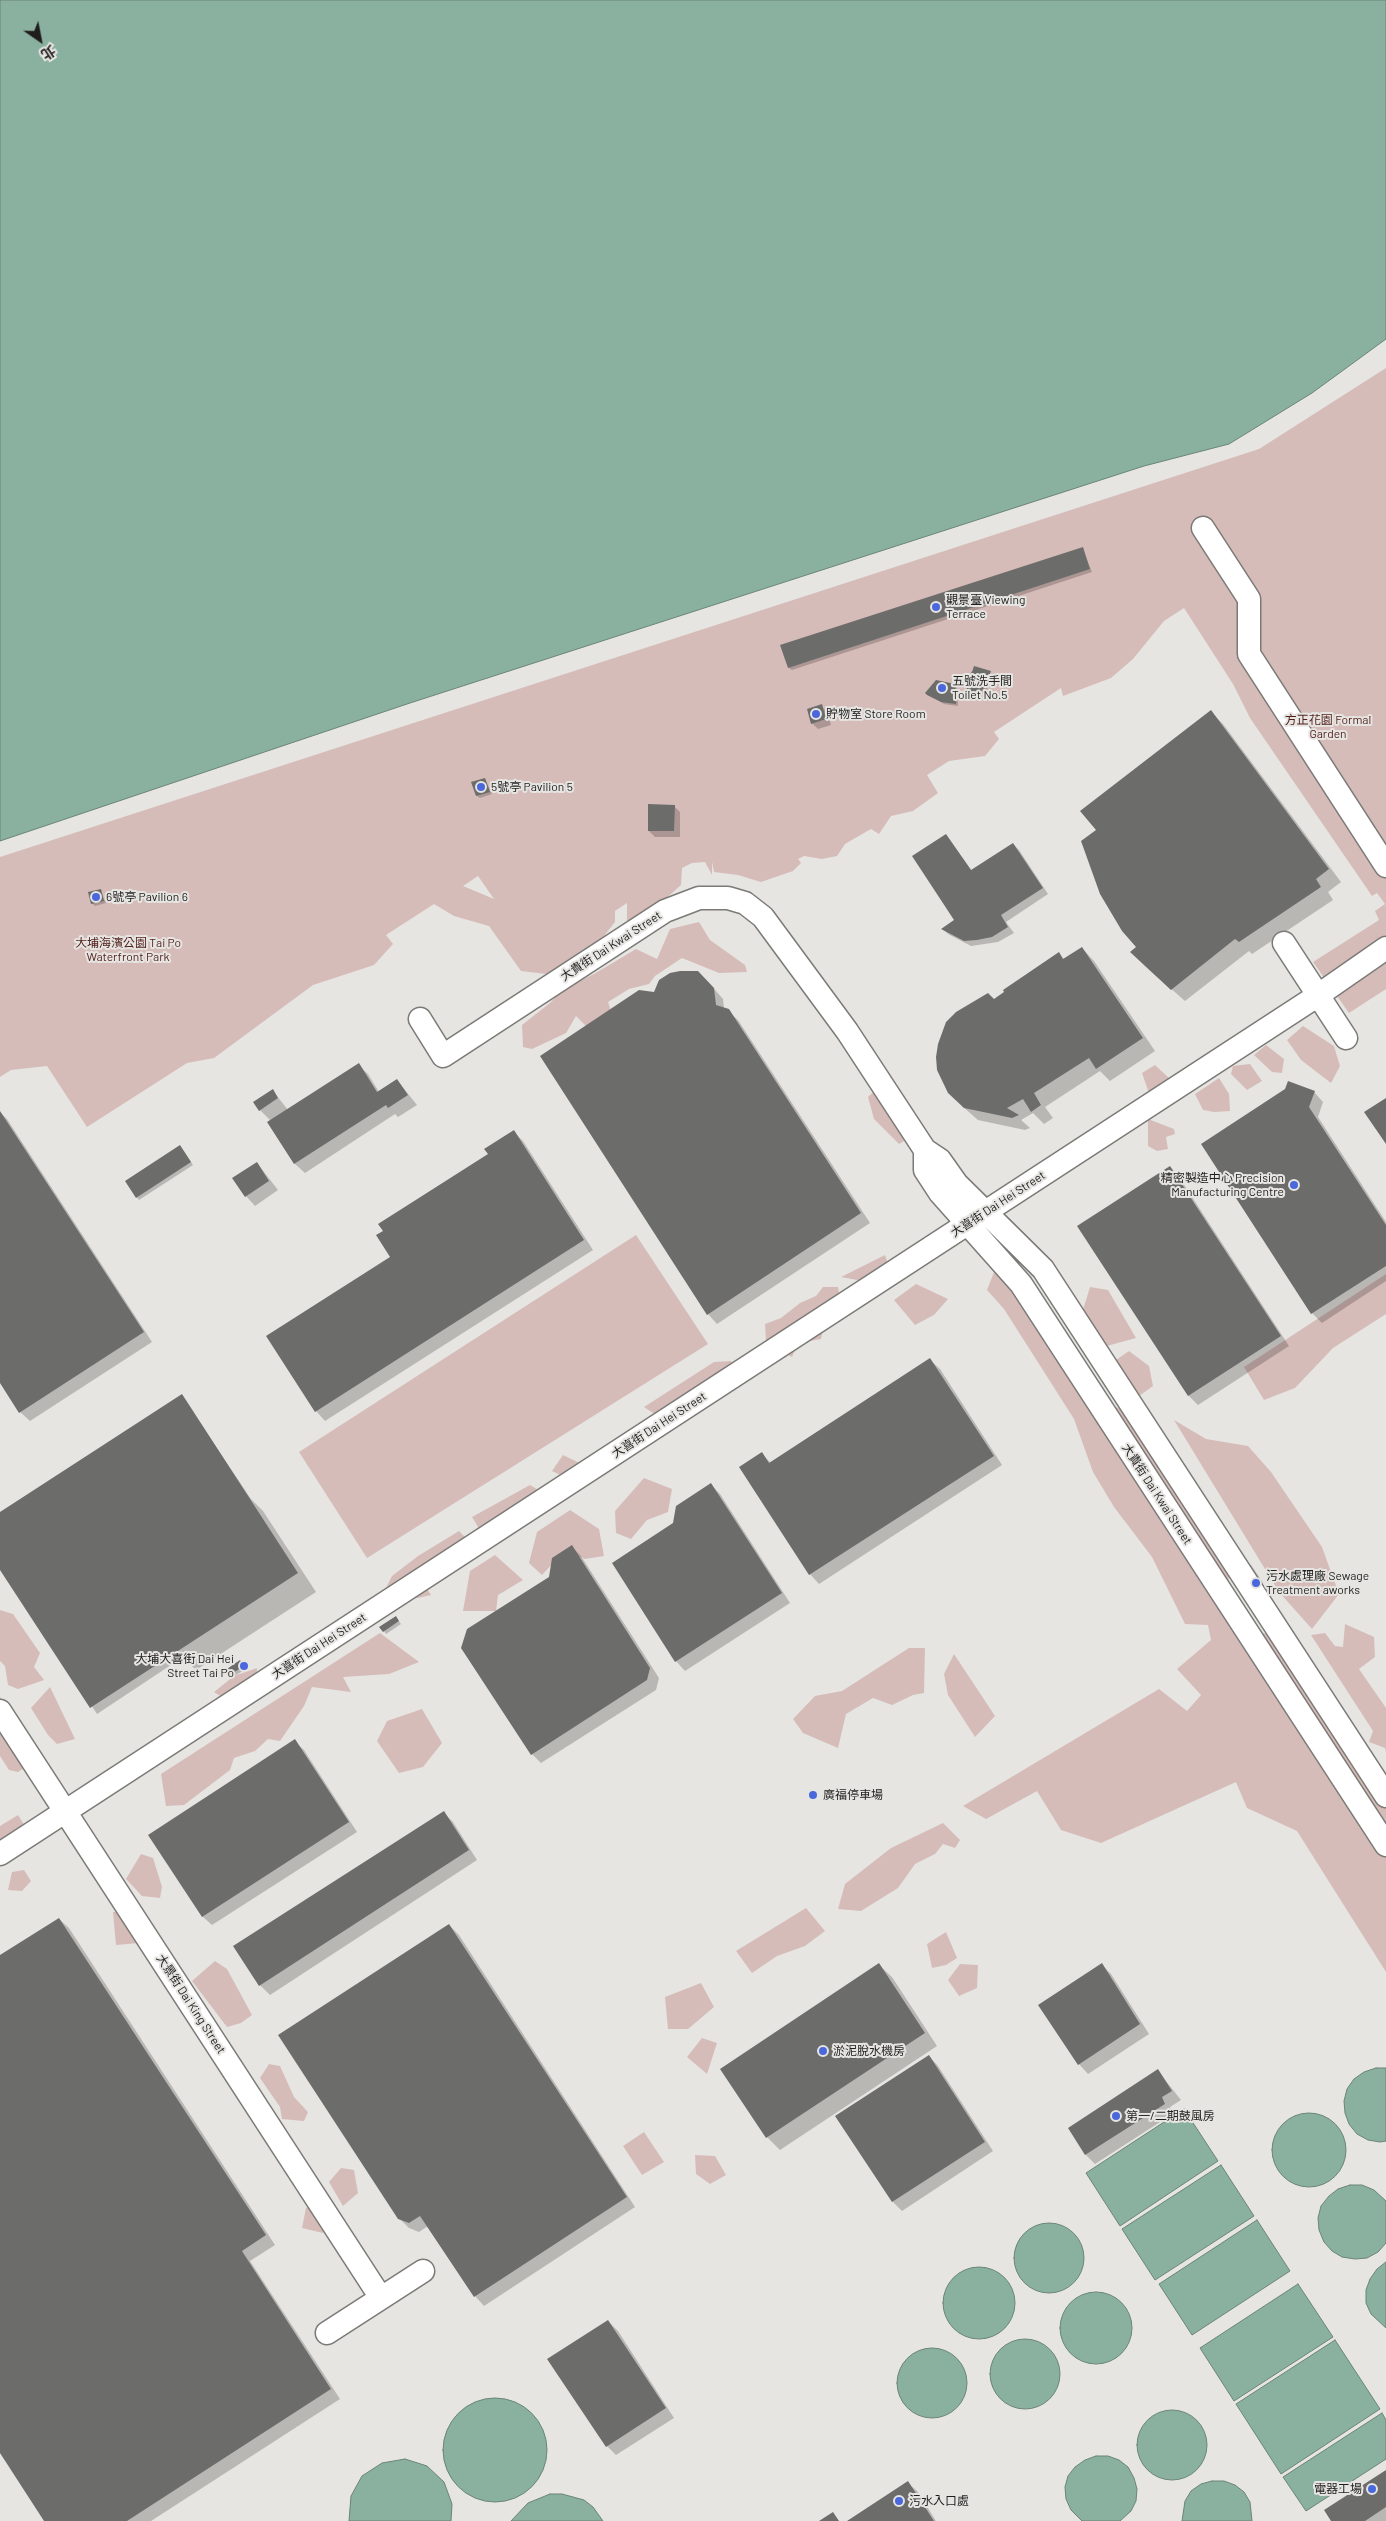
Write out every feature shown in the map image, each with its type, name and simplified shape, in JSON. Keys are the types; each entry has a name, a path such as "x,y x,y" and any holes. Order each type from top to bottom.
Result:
{"street":[{"path":"1203,528 1249,599 1249,654 1386,866"},
{"name":"大貴街 Dai Kwai Street","path":"420,1019 443,1056 665,911 699,898 728,898 745,903 764,917 847,1031 925,1150 925,1170 940,1193 1043,1269 1386,1796"},
{"path":"1284,943 1346,1038"},
{"name":"大喜街 Dai Hei Street","path":"0,1854 1317,996 1386,948"},
{"name":"大貴街 Dai Kwai Street","path":"976,1218 1021,1284 1386,1845"},
{"name":"大景街 Dai King Street","path":"0,1711 381,2298"},
{"path":"327,2333 423,2271"}],"green space":[{"name":"大埔海濱公園 Tai Po Waterfront Park","path":"1386,368 1386,989 1349,1013 1313,962 1379,920 1375,911 1385,904 1377,893 1372,896 1250,718 1233,684 1184,608 1164,621 1133,659 1111,678 1063,696 1061,688 994,732 999,739 985,756 949,761 927,775 938,793 913,811 891,816 879,834 871,829 845,844 837,856 822,859 804,856 798,859 801,863 793,871 761,882 738,875 714,872 712,862 712,875 705,862 692,863 682,868 681,885 651,912 627,921 627,903 615,911 615,922 604,936 580,978 521,971 489,926 454,916 434,904 386,935 393,944 374,965 313,985 214,1058 187,1063 87,1127 47,1066 11,1070 0,1077 0,857 1259,449","holes":["478,876 494,899 463,886"]},
{"path":"699,922 710,940 745,965 747,972 719,973 682,958 655,976 649,984 629,989 608,1002 613,1017 591,1031 576,1016 566,1033 532,1049 523,1047 522,1025 550,1003 563,989 594,974 636,949 657,959 670,929"},
{"path":"1303,1026 1334,1046 1340,1066 1331,1083 1301,1060 1287,1040"},
{"path":"1266,1045 1284,1059 1282,1073 1272,1072 1254,1055"},
{"path":"1250,1064 1262,1081 1247,1090 1231,1074 1233,1066"},
{"path":"1155,1065 1170,1079 1149,1093 1142,1073"},
{"path":"1219,1078 1229,1094 1230,1111 1214,1112 1203,1110 1195,1094"},
{"path":"882,1084 917,1133 899,1144 874,1119 868,1097"},
{"path":"1148,1119 1174,1129 1175,1134 1166,1137 1168,1149 1157,1151 1148,1146"},
{"path":"636,1235 708,1344 367,1558 299,1452"},
{"path":"885,1255 894,1282 841,1277"},
{"path":"998,1262 1099,1400 1135,1415 1231,1559 1225,1607 1239,1625 1291,1642 1386,1800 1386,1972 1297,1831 1247,1808 1236,1782 1101,1843 1061,1830 1037,1791 986,1819 963,1806 1159,1689 1187,1711 1201,1695 1177,1669 1211,1640 1208,1625 1185,1624 1152,1557 1114,1507 1093,1472 1074,1419 1004,1309 987,1290"},
{"path":"1386,1274 1386,1314 1333,1348 1295,1388 1264,1400 1244,1367"},
{"path":"916,1284 948,1299 934,1315 915,1325 894,1300"},
{"path":"823,1287 838,1287 842,1312 824,1324 821,1339 798,1343 792,1357 766,1342 765,1324 781,1318 800,1303 816,1296"},
{"path":"1090,1287 1108,1290 1136,1338 1103,1347 1082,1313"},
{"path":"1129,1351 1149,1366 1153,1386 1139,1396 1116,1360"},
{"path":"731,1361 739,1385 659,1417 644,1407 714,1362"},
{"path":"1174,1420 1206,1439 1248,1446 1271,1472 1322,1547 1339,1594 1312,1629 1279,1592"},
{"path":"563,1455 598,1472 583,1486 552,1471"},
{"path":"644,1478 672,1489 668,1512 647,1520 631,1539 616,1533 615,1511"},
{"path":"530,1485 553,1499 480,1530 472,1517"},
{"path":"570,1510 599,1529 604,1556 585,1559 565,1550 542,1575 529,1563 537,1532"},
{"path":"459,1531 466,1538 416,1571 431,1595 418,1598 385,1590 392,1576 418,1556"},
{"path":"495,1555 523,1580 498,1595 496,1611 463,1611 470,1571"},
{"path":"0,1610 13,1614 40,1653 34,1667 44,1680 18,1689 8,1685 5,1666 0,1661"},
{"path":"1345,1624 1374,1637 1375,1657 1359,1669 1386,1708 1386,1752 1385,1748 1369,1742 1373,1731 1311,1635 1325,1633 1335,1646 1343,1647"},
{"path":"380,1633 419,1662 389,1674 343,1677 351,1692 312,1687 304,1706 280,1741 268,1739 255,1751 234,1758 230,1770 184,1805 166,1806 161,1774"},
{"path":"909,1648 925,1648 924,1693 913,1695 892,1705 873,1698 846,1714 838,1748 803,1733 793,1719 815,1696 842,1691"},
{"path":"954,1654 995,1716 975,1737 948,1695 944,1674"},
{"path":"257,1668 256,1696 222,1697 214,1692 234,1676"},
{"path":"50,1687 75,1739 57,1744 48,1735 31,1708"},
{"path":"0,1697 42,1757 18,1772 9,1770 0,1756"},
{"path":"422,1709 442,1743 423,1767 399,1773 377,1741 387,1721"},
{"path":"18,1815 33,1839 0,1860 0,1826"},
{"path":"943,1823 960,1840 955,1848 943,1844 935,1854 915,1864 898,1888 861,1911 838,1909 845,1884 891,1848"},
{"path":"141,1854 153,1858 162,1887 160,1898 142,1896 126,1879"},
{"path":"24,1870 31,1881 22,1891 8,1890 12,1872"},
{"path":"806,1908 825,1931 805,1946 777,1956 752,1973 736,1951"},
{"path":"113,1912 124,1912 139,1943 116,1945"},
{"path":"946,1932 957,1958 946,1965 932,1968 927,1944"},
{"path":"215,1961 227,1969 252,2015 241,2023 227,2027 192,1981"},
{"path":"960,1964 978,1965 977,1988 959,1996 948,1980"},
{"path":"701,1983 714,2007 688,2029 668,2029 665,1997"},
{"path":"702,2038 717,2043 707,2074 687,2057"},
{"path":"269,2064 280,2066 294,2097 308,2112 304,2121 282,2119 280,2107 260,2078"},
{"path":"644,2132 664,2162 642,2175 623,2146"},
{"path":"695,2155 715,2156 726,2175 710,2184 696,2174"},
{"path":"341,2168 354,2170 358,2193 343,2206 329,2182"},
{"path":"321,2198 331,2211 323,2233 302,2228 306,2208"}],"shaded area":[{"path":"0,0 1386,0 1386,339 1312,393 1229,444 1144,466 410,703 0,841"},
{"path":"1376,2068 1386,2068 1386,2141 1380,2142 1368,2140 1357,2134 1349,2124 1345,2113 1344,2101 1347,2089 1354,2079 1364,2072"},
{"path":"1184,2109 1218,2161 1120,2226 1086,2173"},
{"path":"1309,2113 1330,2119 1340,2129 1346,2150 1340,2171 1330,2181 1309,2187 1288,2181 1278,2171 1272,2150 1278,2129 1288,2119"},
{"path":"1221,2165 1254,2216 1155,2280 1122,2229"},
{"path":"1350,2185 1362,2185 1374,2190 1386,2201 1386,2243 1378,2252 1367,2258 1342,2257 1332,2251 1324,2242 1319,2230 1318,2218 1321,2206 1338,2189"},
{"path":"1257,2220 1290,2271 1192,2335 1159,2284"},
{"path":"1042,2223 1056,2223 1069,2228 1079,2238 1084,2251 1084,2265 1079,2278 1069,2288 1056,2293 1042,2293 1029,2288 1019,2278 1014,2265 1014,2251 1019,2238 1029,2228"},
{"path":"1386,2262 1386,2328 1371,2314 1366,2303 1366,2290 1370,2279 1377,2269"},
{"path":"979,2267 999,2273 1009,2283 1015,2303 1009,2323 999,2333 979,2339 959,2333 949,2323 943,2303 949,2283 959,2273"},
{"path":"1298,2284 1333,2337 1234,2401 1200,2348"},
{"path":"1096,2292 1116,2298 1126,2308 1132,2328 1126,2348 1116,2358 1096,2364 1076,2358 1066,2348 1060,2328 1066,2308 1076,2298"},
{"path":"1018,2339 1032,2339 1045,2344 1055,2354 1060,2367 1060,2381 1055,2394 1045,2404 1032,2409 1018,2409 1005,2404 995,2394 990,2381 990,2367 995,2354 1005,2344"},
{"path":"1335,2340 1380,2409 1281,2474 1236,2404"},
{"path":"925,2348 939,2348 952,2353 962,2363 967,2376 967,2390 962,2403 952,2413 939,2418 925,2418 912,2413 902,2403 897,2390 897,2376 902,2363 912,2353"},
{"path":"495,2398 515,2402 532,2413 543,2430 547,2450 543,2470 532,2487 515,2498 495,2502 475,2498 458,2487 447,2470 443,2450 447,2430 458,2413 475,2402"},
{"path":"1179,2410 1192,2416 1201,2425 1205,2431 1207,2445 1205,2459 1197,2470 1186,2478 1165,2480 1158,2478 1147,2470 1139,2459 1137,2438 1139,2431 1147,2420 1158,2412"},
{"path":"1382,2413 1386,2420 1386,2459 1306,2511 1283,2477"},
{"path":"1096,2456 1108,2456 1119,2460 1128,2467 1134,2478 1137,2489 1136,2501 1131,2511 1120,2521 1082,2521 1071,2510 1066,2499 1065,2487 1068,2476 1075,2467 1085,2460"},
{"path":"405,2459 427,2466 444,2482 452,2504 451,2521 349,2521 351,2496 362,2476 382,2463"},
{"path":"1212,2481 1224,2481 1235,2485 1244,2492 1250,2502 1252,2521 1182,2521 1185,2501 1191,2491 1201,2484"},
{"path":"550,2494 562,2494 584,2500 593,2507 603,2521 511,2521 528,2503"}],"building":[{"name":"觀景臺 Viewing Terrace","path":"1083,547 1090,569 788,668 780,645"},
{"name":"五號洗手間 Toilet No.5","path":"974,666 991,671 985,687 973,698 962,681 972,672"},
{"name":"五號洗手間 Toilet No.5","path":"936,680 955,684 956,704 941,702 925,693"},
{"name":"貯物室 Store Room","path":"822,704 826,719 811,724 807,709"},
{"path":"1211,710 1329,869 1316,879 1321,887 1239,942 1235,939 1171,990 1130,952 1136,947 1122,931 1100,894 1081,841 1096,830 1080,811"},
{"name":"5號亭 Pavilion 5","path":"485,778 490,792 476,796 471,782"},
{"path":"648,804 675,805 674,831 648,831"},
{"path":"946,834 971,870 1013,843 1043,888 1001,915 1008,927 992,937 964,941 941,929 954,920 912,856"},
{"name":"6號亭 Pavilion 6","path":"101,889 104,901 91,904 88,892"},
{"path":"1082,947 1143,1038 1096,1069 1089,1058 1034,1093 1041,1105 1031,1112 1023,1099 1007,1108 1019,1115 1012,1118 964,1108 948,1093 937,1070 938,1044 946,1022 956,1012 988,993 994,999 1004,992 1003,990 1059,952 1063,959"},
{"path":"698,971 714,988 716,1005 729,1009 861,1213 707,1315 540,1056 639,990 654,992 659,980 670,973"},
{"path":"359,1063 377,1092 397,1079 408,1095 388,1108 386,1105 294,1164 267,1122"},
{"name":"精密製造中心 Precision Manufacturing Centre","path":"1288,1081 1315,1091 1309,1107 1386,1225 1386,1266 1311,1314 1201,1144 1285,1089"},
{"path":"273,1089 278,1098 259,1111 253,1102"},
{"path":"1386,1098 1386,1144 1364,1112"},
{"path":"0,1111 144,1332 19,1413 0,1383"},
{"path":"514,1130 584,1240 315,1412 266,1336 390,1257 376,1235 383,1231 378,1224 488,1154 484,1149"},
{"path":"180,1145 191,1162 136,1198 125,1181"},
{"path":"257,1162 269,1181 245,1197 232,1178"},
{"path":"1170,1166 1281,1336 1188,1396 1077,1226"},
{"path":"930,1358 994,1456 809,1575 739,1467 762,1452 769,1463"},
{"path":"182,1394 298,1573 90,1708 0,1570 0,1512"},
{"path":"711,1483 782,1593 675,1662 612,1563 673,1523 676,1506"},
{"path":"572,1545 650,1668 647,1680 531,1755 461,1648 467,1629 549,1577 552,1558"},
{"path":"396,1616 399,1621 383,1632 379,1627"},
{"path":"240,1660 244,1666 228,1676 224,1671"},
{"path":"295,1739 349,1822 202,1917 148,1835"},
{"path":"444,1811 469,1850 259,1986 233,1946"},
{"path":"59,1918 266,2235 242,2251 331,2389 127,2521 44,2521 0,2453 0,1955"},
{"path":"449,1924 627,2197 474,2297 420,2216 409,2223 398,2219 278,2035"},
{"name":"淤泥脫水機房","path":"879,1963 925,2033 766,2138 720,2069"},
{"path":"1102,1963 1140,2024 1078,2065 1038,2005"},
{"path":"929,2055 985,2142 892,2202 835,2116"},
{"name":"第一/二期鼓風房","path":"1158,2069 1172,2091 1162,2097 1165,2104 1085,2155 1068,2128"},
{"path":"608,2320 666,2408 606,2447 547,2359"},
{"name":"電器工場","path":"1386,2470 1386,2507 1365,2521 1331,2521 1324,2510"},
{"name":"污水入口處","path":"908,2481 934,2521 847,2521"},
{"path":"833,2512 839,2521 819,2521"}],"place":[{"name":"觀景臺 Viewing Terrace","path":"936,607"},
{"name":"五號洗手間 Toilet No.5","path":"942,688"},
{"name":"貯物室 Store Room","path":"816,714"},
{"name":"5號亭 Pavilion 5","path":"481,787"},
{"name":"6號亭 Pavilion 6","path":"96,897"},
{"name":"精密製造中心 Precision Manufacturing Centre","path":"1294,1185"},
{"name":"污水處理廠 Sewage Treatment aworks","path":"1256,1583"},
{"name":"大埔大喜街 Dai Hei Street Tai Po","path":"244,1666"},
{"name":"廣福停車場","path":"813,1795"},
{"name":"淤泥脫水機房","path":"823,2051"},
{"name":"第一/二期鼓風房","path":"1116,2116"},
{"name":"電器工場","path":"1372,2489"},
{"name":"污水入口處","path":"899,2501"}],"park label":[{"name":"方正花園 Formal Garden","path":"1328,727"}]}
